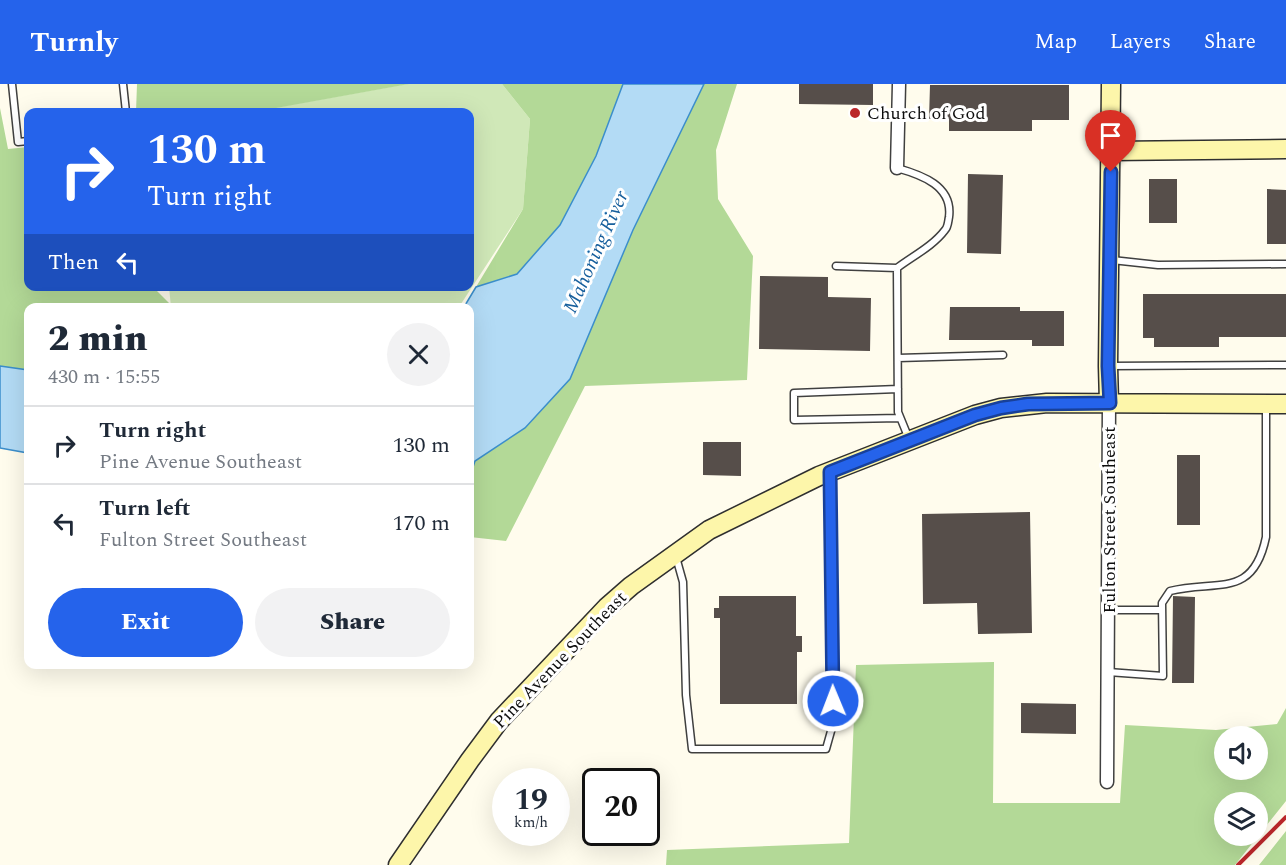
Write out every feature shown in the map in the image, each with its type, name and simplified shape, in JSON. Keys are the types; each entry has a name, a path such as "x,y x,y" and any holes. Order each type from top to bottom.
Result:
{"street":[{"path":"897,168 899,84"},
{"name":"Fulton Street Southeast","path":"1107,782 1111,84"},
{"path":"1111,151 1286,149"},
{"name":"Pine Avenue Southeast","path":"398,865 470,760 509,709 606,607 675,553 709,530 830,472 975,415 1001,408 1028,404 1286,404"}],"lane":[{"path":"12,84 18,142 24,141"},
{"path":"123,84 126,108"},
{"path":"836,266 897,268 948,228 950,213 948,200 939,186 922,175 897,168"},
{"path":"1109,260 1158,266 1286,264"},
{"path":"897,268 898,412 909,440"},
{"path":"898,358 1003,355"},
{"path":"1108,366 1286,365"},
{"path":"898,389 794,393 794,420 900,418"},
{"path":"1108,672 1163,676 1162,603 1170,591 1189,586 1209,587 1232,584 1255,567 1263,551 1266,537 1266,404"},
{"path":"675,553 684,582 686,695 692,749 826,749 833,724 830,472"},
{"path":"1108,610 1162,610"}],"green space":[{"path":"137,84 409,84 276,108 136,108"},
{"path":"407,84 502,84 530,119 523,209 474,284 474,108 273,108"},
{"path":"502,84 623,84 596,156 560,225 517,274 476,287 523,209 530,119"},
{"path":"704,84 737,84 716,150 718,199 753,256 747,380 585,386 506,541 474,537 475,461 525,428 570,379 633,230"},
{"path":"0,108 8,149 24,147 24,291 157,291 169,303 24,303 24,369 0,366"},
{"path":"169,291 469,291 462,303 171,303"},
{"path":"994,662 993,803 1120,803 1125,725 1214,730 1214,780 1268,780 1268,726 1257,726 1277,724 1286,708 1286,801 1268,824 1268,792 1214,792 1214,846 1250,846 1235,865 666,865 667,850 849,843 856,665"},
{"path":"1286,831 1286,865 1259,865"}],"water":[{"name":"Mahoning River","path":"623,84 704,84 633,230 570,379 525,428 475,461 474,464 474,303 466,303 476,287 517,274 560,225 596,156"},
{"path":"0,366 24,369 24,452 0,448"}],"building":[{"path":"799,84 873,84 873,105 799,104"},
{"path":"930,85 1069,85 1069,120 1032,120 1032,131 949,131 949,119 929,119"},
{"path":"968,174 1003,175 1001,254 967,253"},
{"path":"1149,179 1177,179 1177,223 1149,223"},
{"path":"1267,189 1286,190 1286,244 1267,244"},
{"path":"760,276 828,277 828,297 871,298 870,351 759,349"},
{"path":"1143,294 1286,294 1286,337 1219,337 1219,347 1154,347 1154,338 1143,338"},
{"path":"950,307 1020,307 1020,311 1064,311 1064,346 1032,346 1032,340 949,340"},
{"path":"703,442 741,442 741,476 703,475"},
{"path":"1177,455 1200,455 1200,525 1177,525"},
{"path":"1030,512 1032,633 978,634 977,603 923,604 922,514"},
{"path":"719,596 796,596 796,636 802,636 802,652 797,652 797,704 720,704 720,618 714,618 714,608 719,608"},
{"path":"1173,596 1195,597 1194,683 1172,683"},
{"path":"1021,703 1076,704 1076,734 1021,733"}],"railway":[{"path":"1238,865 1286,817"}],"place":[{"name":"Church of God","path":"855,113"}],"route":[{"path":"833,701 830,472 975,415 1001,408 1047,403 1110,403 1108,366 1111,172"}]}
